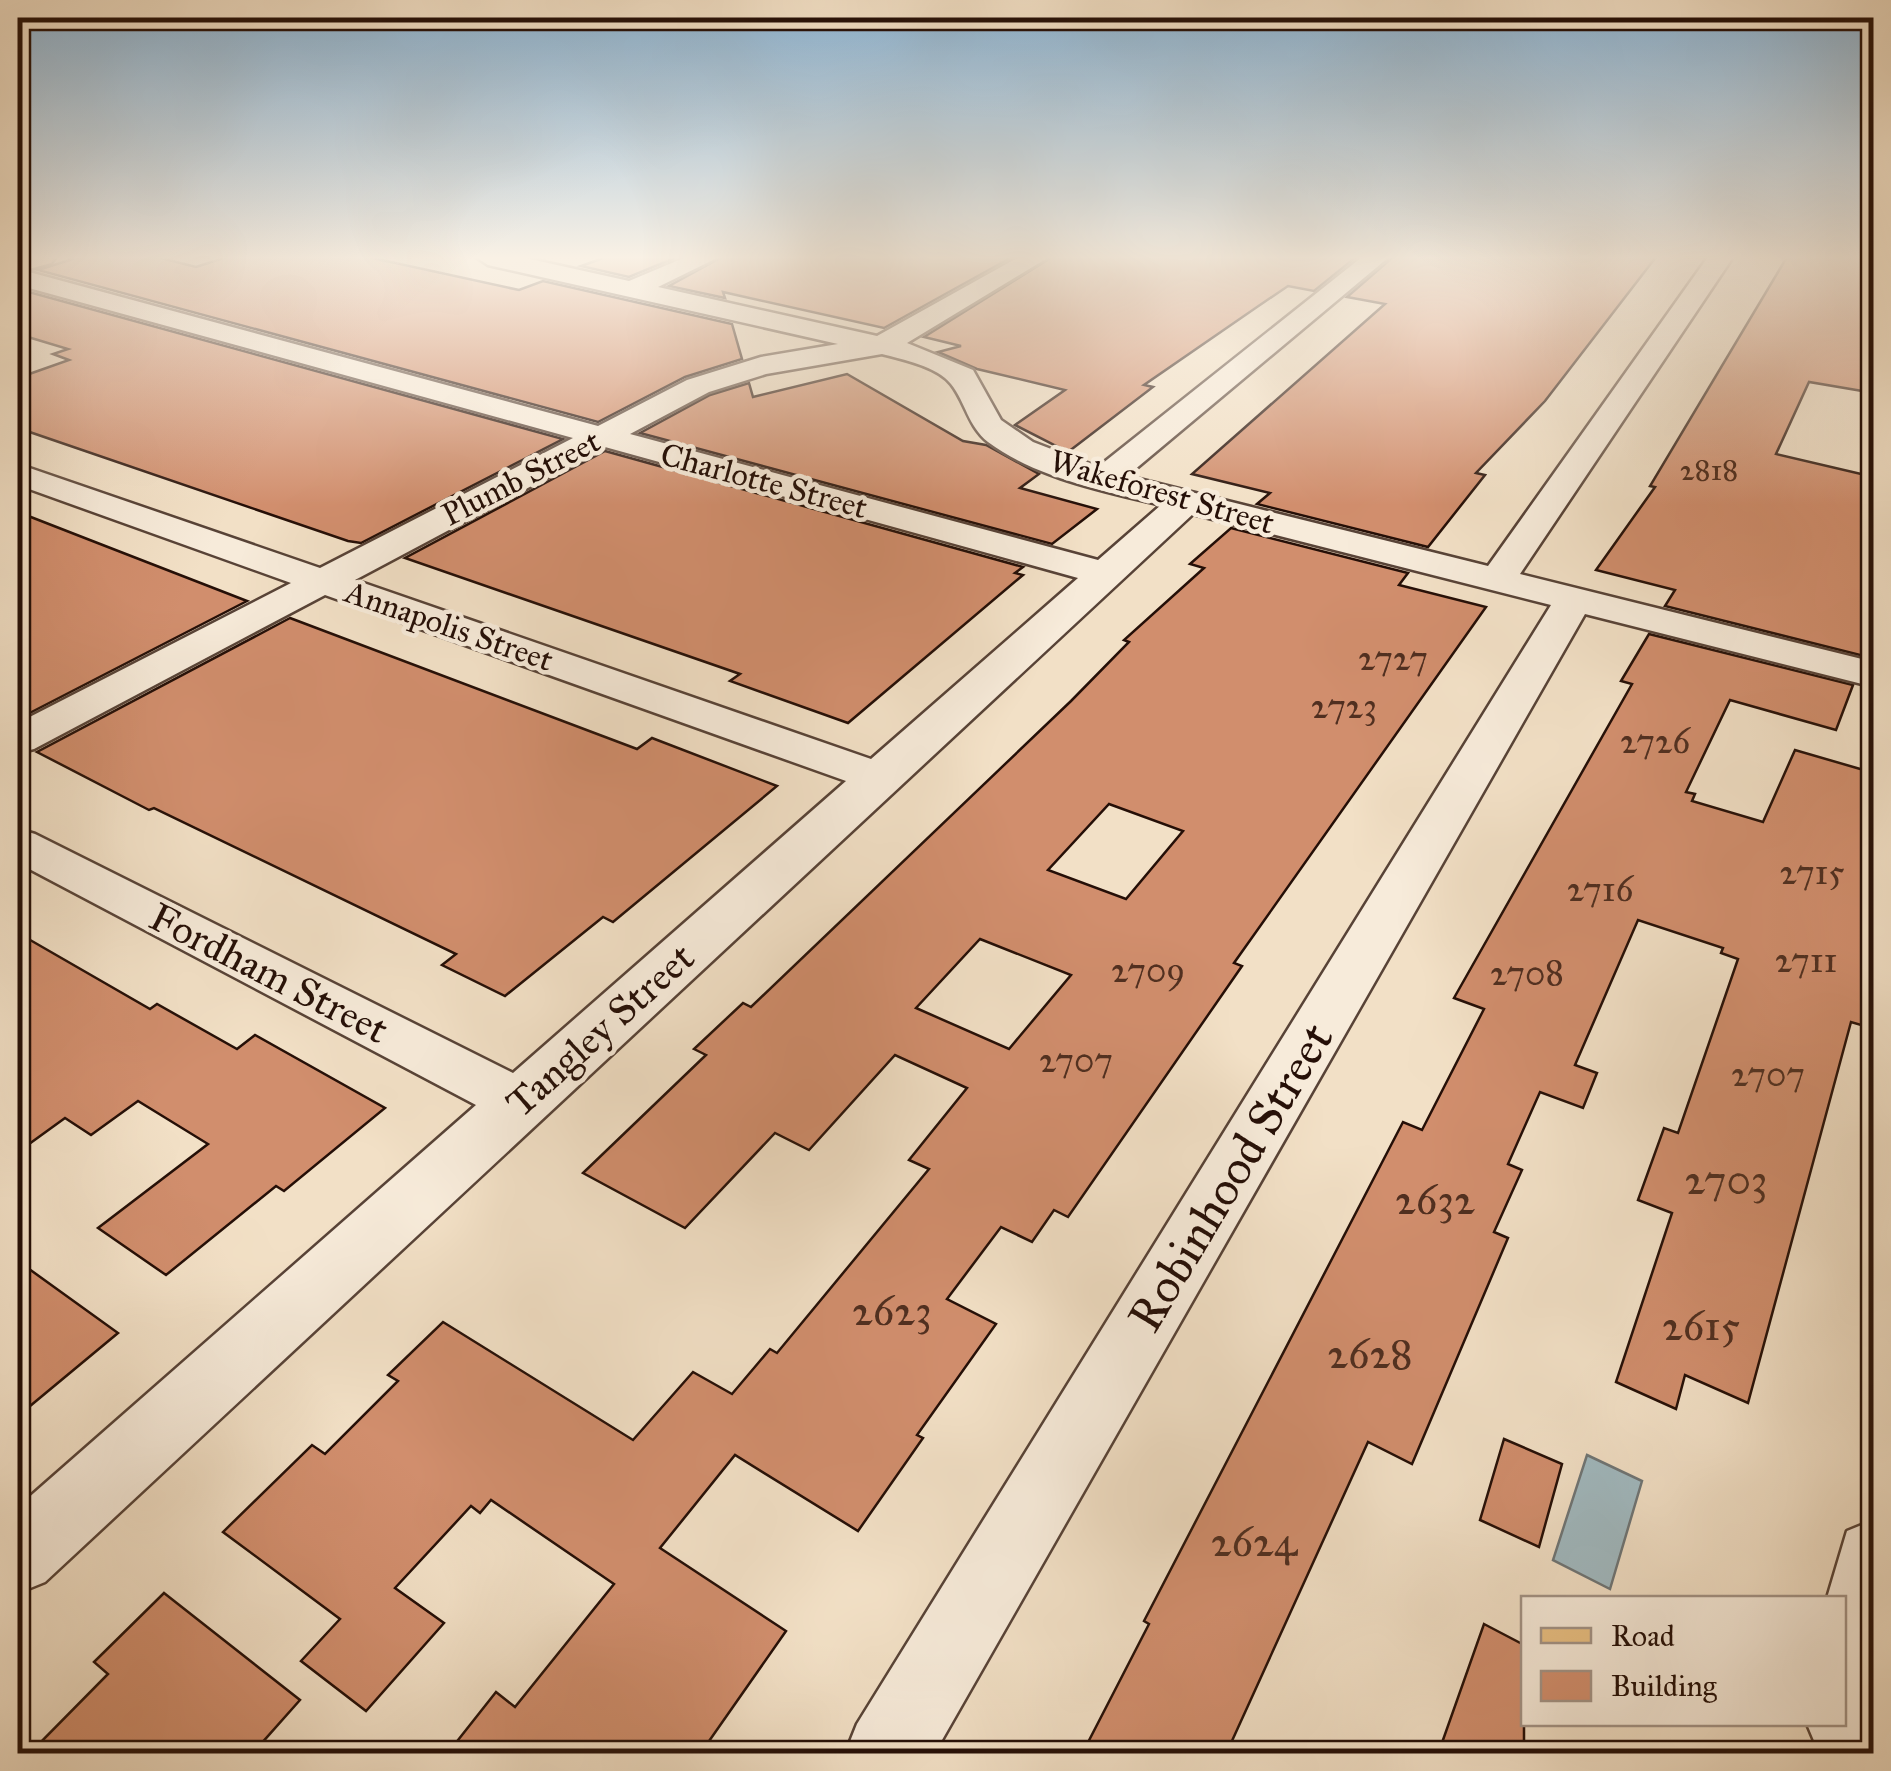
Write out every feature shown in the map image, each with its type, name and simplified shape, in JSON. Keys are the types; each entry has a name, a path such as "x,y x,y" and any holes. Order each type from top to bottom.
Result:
{"street":[{"name":"Charlotte Street","path":"248,340 1105,574"},
{"name":"Wakeforest Street","path":"852,340 947,366 962,376 988,424 1000,435 1021,449 1102,480 1183,504 1874,675"},
{"name":"Plumb Street","path":"18,740 602,436 729,374 880,346 891,340"},
{"path":"1102,480 1275,340"},
{"path":"1498,580 1664,340"},
{"name":"Annapolis Street","path":"18,474 881,778"},
{"name":"Tangley Street","path":"18,1556 1183,504"},
{"name":"Robinhood Street","path":"887,1754 1574,600"},
{"name":"Fordham Street","path":"18,844 520,1102"},
{"path":"1846,1704 1874,1557"},
{"path":"1836,1754 1842,1726"}],"water":[{"path":"1587,1455 1642,1481 1610,1589 1553,1560"}],"building":[{"path":"37,340 202,340 563,439 361,543 348,541 18,428 18,378 69,360 53,354 68,349"},
{"path":"295,340 736,340 742,359 685,377 598,422"},
{"path":"935,340 1210,340 1144,385 1153,387 1068,452 1015,425 1065,390 977,369 938,352 961,346"},
{"path":"1345,340 1592,340 1545,401 1476,473 1485,475 1428,547 1257,504 1270,493 1192,474"},
{"path":"1738,340 1874,340 1874,393 1809,382 1776,454 1874,477 1874,629 1864,656 1665,606 1675,590 1596,570 1655,487 1650,486"},
{"path":"847,374 963,441 986,445 1039,474 1020,488 1097,509 1052,544 640,433 710,395 749,383 753,397"},
{"path":"605,451 1023,567 1015,573 1023,575 848,723 730,681 740,674 405,558"},
{"path":"18,512 95,542 247,601 18,719"},
{"path":"1231,528 1408,573 1399,585 1486,607 1234,963 1242,966 1068,1217 1054,1210 1032,1242 1001,1227 947,1299 996,1324 917,1435 923,1438 858,1531 735,1455 660,1548 786,1631 700,1754 447,1754 496,1692 515,1707 614,1584 491,1500 480,1513 471,1506 395,1588 444,1623 366,1711 301,1661 340,1619 223,1532 312,1445 325,1454 398,1381 388,1375 443,1322 633,1440 693,1372 732,1394 770,1349 777,1353 929,1169 909,1160 967,1088 895,1055 809,1150 775,1133 685,1228 583,1173 706,1055 694,1049 743,1003 751,1007 1071,701 1129,642 1124,640 1204,568 1190,564","holes":["1109,804 1183,831 1126,899 1048,870","980,939 1071,975 1009,1049 916,1008"]},
{"path":"290,618 637,749 652,738 777,786 613,922 603,917 505,996 442,965 456,954 154,808 149,810 37,752"},
{"path":"1649,634 1853,685 1836,730 1730,700 1686,792 1695,794 1692,801 1763,822 1795,750 1874,773 1874,975 1861,1025 1851,1022 1748,1403 1685,1375 1676,1409 1616,1382 1672,1213 1638,1200 1664,1128 1678,1133 1738,959 1721,953 1723,948 1638,920 1575,1065 1597,1073 1583,1108 1540,1092 1508,1164 1522,1170 1494,1232 1508,1238 1412,1464 1368,1442 1226,1754 1082,1754 1149,1624 1144,1621 1403,1122 1422,1130 1484,1009 1454,998 1632,684 1621,681"},
{"path":"18,933 150,1009 157,1004 237,1049 255,1035 385,1108 284,1191 276,1186 166,1275 98,1228 208,1144 138,1101 91,1135 65,1118 18,1152"},
{"path":"18,1261 118,1333 18,1416"},
{"path":"1504,1439 1562,1464 1539,1547 1480,1520"},
{"path":"164,1593 300,1700 252,1754 29,1754 108,1674 94,1662"},
{"path":"1484,1624 1521,1643 1524,1754 1438,1754"}]}
